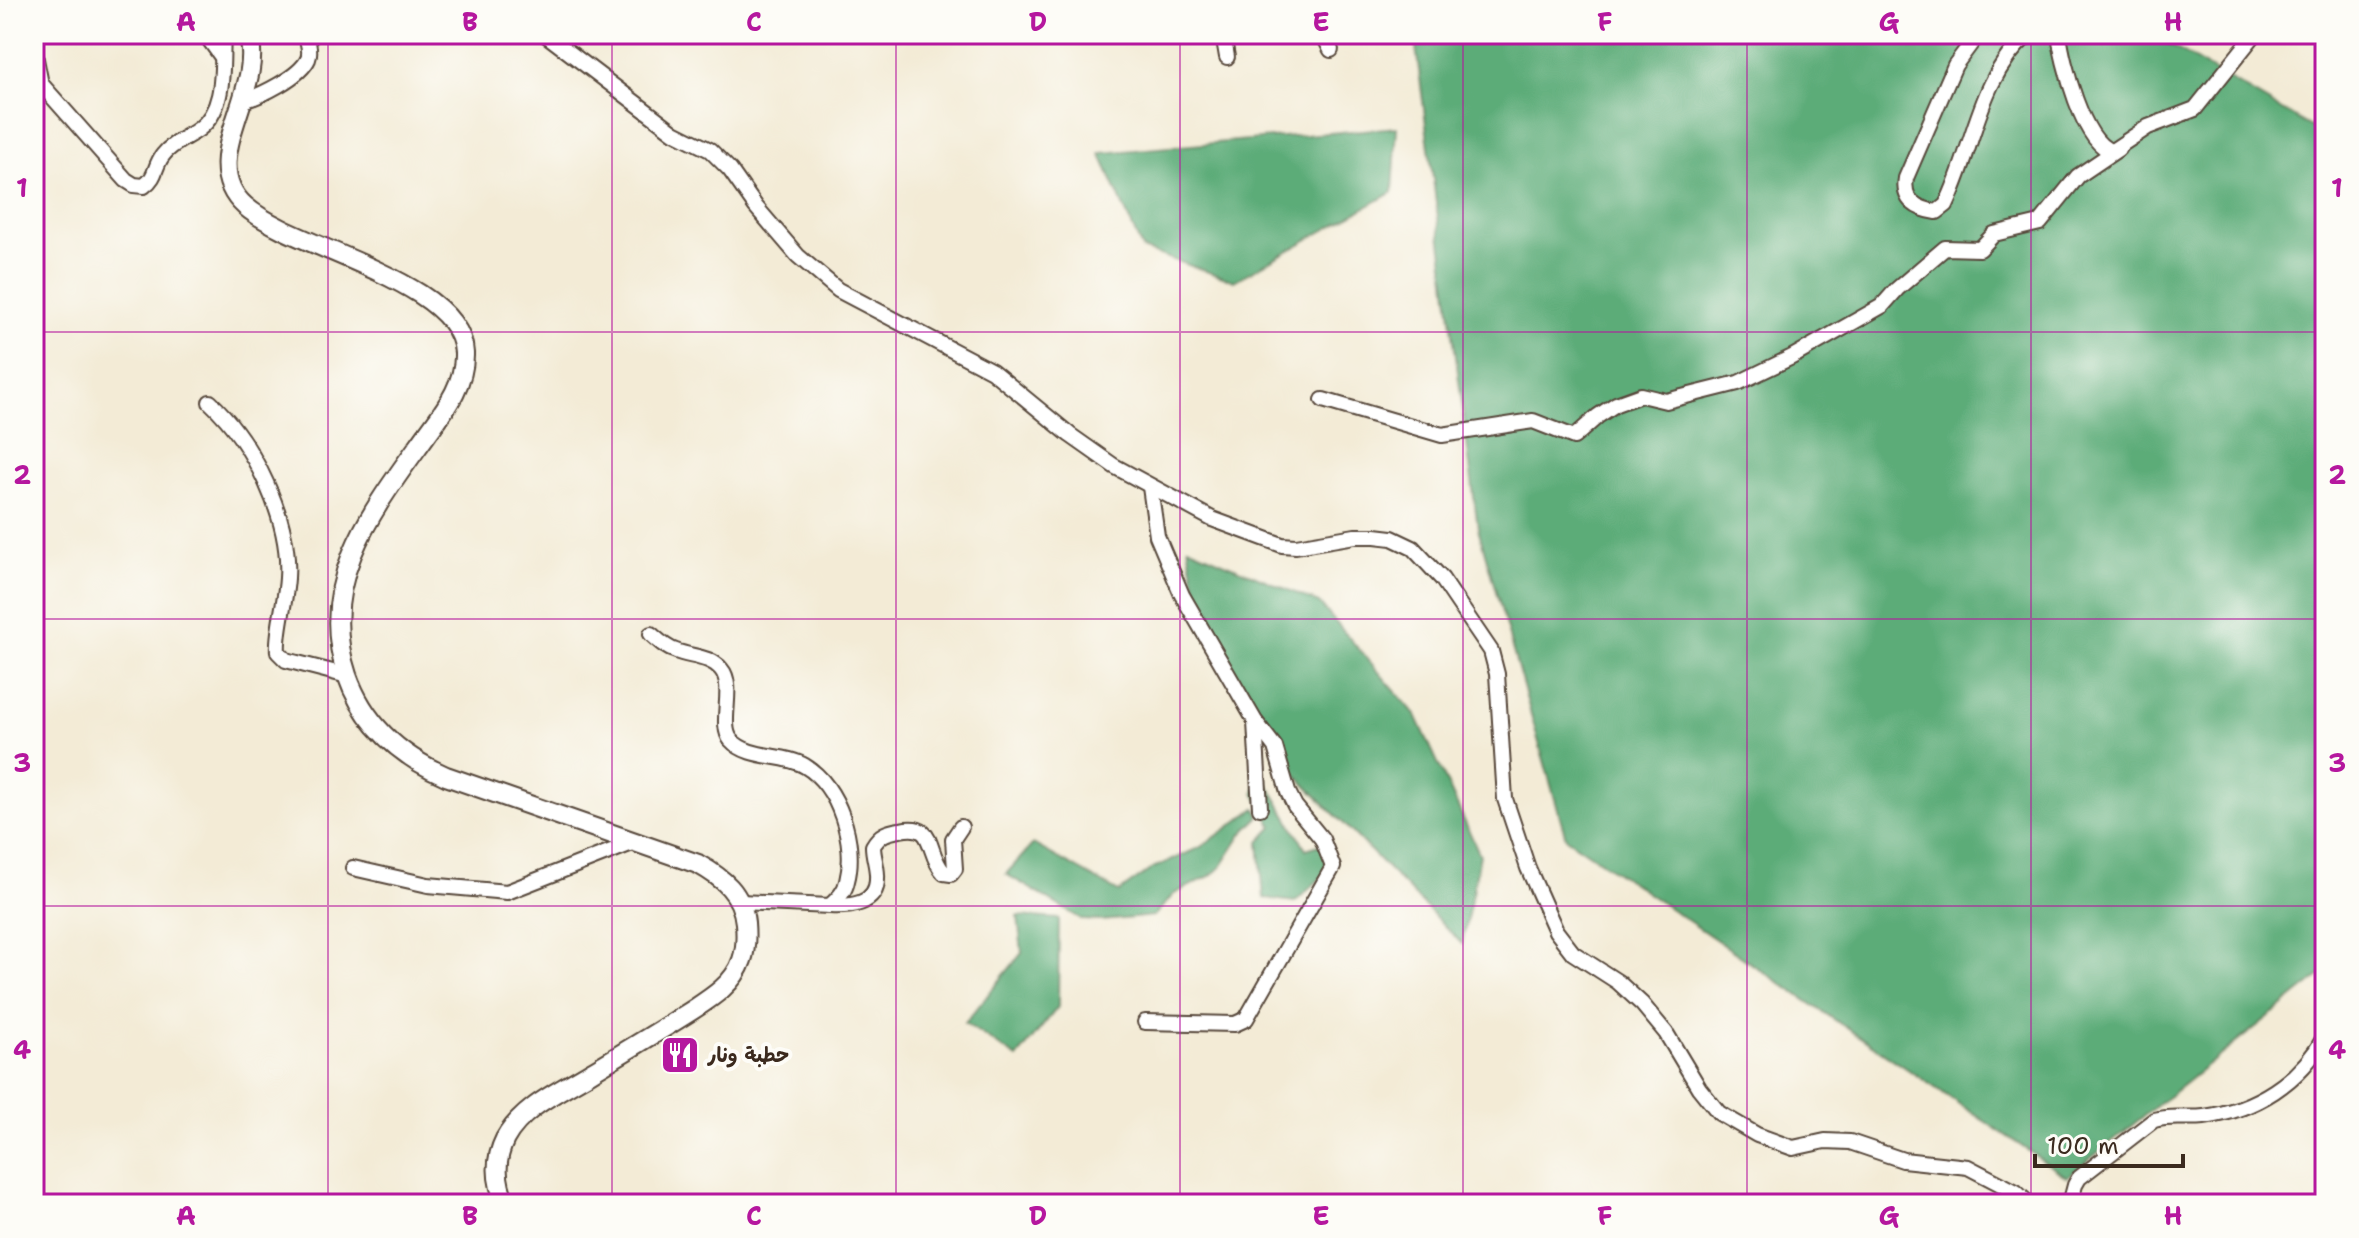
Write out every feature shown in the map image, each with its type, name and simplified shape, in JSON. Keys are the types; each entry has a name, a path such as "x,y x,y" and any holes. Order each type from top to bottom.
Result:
{"main road":[{"path":"248,34 252,62 225,164 231,187 243,205 268,223 416,290 444,312 458,328 464,351 463,372 456,393 401,470 354,546 343,574 337,627 348,676 357,698 375,726 414,761 446,776 698,864 727,883 740,902 744,917 742,960 727,984 675,1021 542,1102 512,1128 497,1167 497,1180 506,1204"}],"street":[{"path":"205,34 221,56"},
{"path":"34,49 38,80 126,180 144,186 157,173 164,153 198,130 215,112 223,34"},
{"path":"243,101 271,89 304,65 309,55 305,34"},
{"path":"545,34 674,132 710,150 730,170 756,207 798,256 838,290 992,371 1089,450 1150,487 1212,519 1282,545 1375,536 1402,542 1413,548 1429,563 1491,651 1497,674 1505,799 1528,868 1556,931 1573,953 1618,982 1642,1004 1666,1033 1699,1088 1719,1113 1757,1135 1793,1148 1825,1141 1850,1142 1903,1160 1968,1167 2016,1192 2029,1204"},
{"path":"1223,34 1227,57"},
{"path":"1323,34 1331,50"},
{"path":"1978,34 1955,65 1906,178 1908,197 1923,210 1937,212 1946,205 1967,143 1998,71 2015,46 2029,34"},
{"path":"2059,34 2065,73 2079,107 2099,144 2109,150 2118,149"},
{"path":"1323,400 1442,435 1533,421 1574,437 1616,404 1641,395 1666,401 1738,383 1792,357 1882,306 1945,248 1980,249 1994,234 2040,223 2078,176 2148,127 2195,109 2255,34"},
{"path":"210,402 246,446 284,532 288,556 287,578 278,652 286,660 348,676"},
{"path":"1145,1022 1235,1024 1246,1019 1333,867 1322,839 1295,806 1288,792 1275,747 1255,721 1182,595 1157,536 1150,487"},
{"path":"651,634 672,650 703,658 720,668 726,681 727,730 732,740 758,753 797,761 820,778 831,794 846,831 849,869 843,892 830,906"},
{"path":"1255,721 1260,808"},
{"path":"740,902 854,906 869,897 876,888 873,846 885,833 914,827 926,834 937,864 944,873 951,874 955,869 953,839 961,827"},
{"path":"353,868 428,885 507,892 632,843"},
{"path":"2070,1204 2079,1178 2154,1120 2164,1117 2202,1118 2235,1110 2282,1088 2311,1057 2325,1036"}],"green space":[{"path":"1420,34 2151,34 2325,135 2325,972 2067,1177 1566,838 1478,528 1416,47"},
{"path":"1397,127 1393,192 1234,281 1142,249 1100,153"},
{"path":"1188,547 1319,603 1416,715 1480,855 1462,944 1296,775 1204,633"},
{"path":"1261,773 1306,849 1319,845 1335,865 1295,902 1264,898 1259,842 1273,827 1254,793"},
{"path":"1256,808 1260,816 1243,833 1221,867 1174,894 1154,916 1083,920 1006,874 1033,844 1119,892 1153,868 1201,847"},
{"path":"1018,916 1059,919 1058,1007 1017,1058 965,1023 1022,953"}],"place":[{"name":"حطبة ونار","path":"680,1055"}]}
